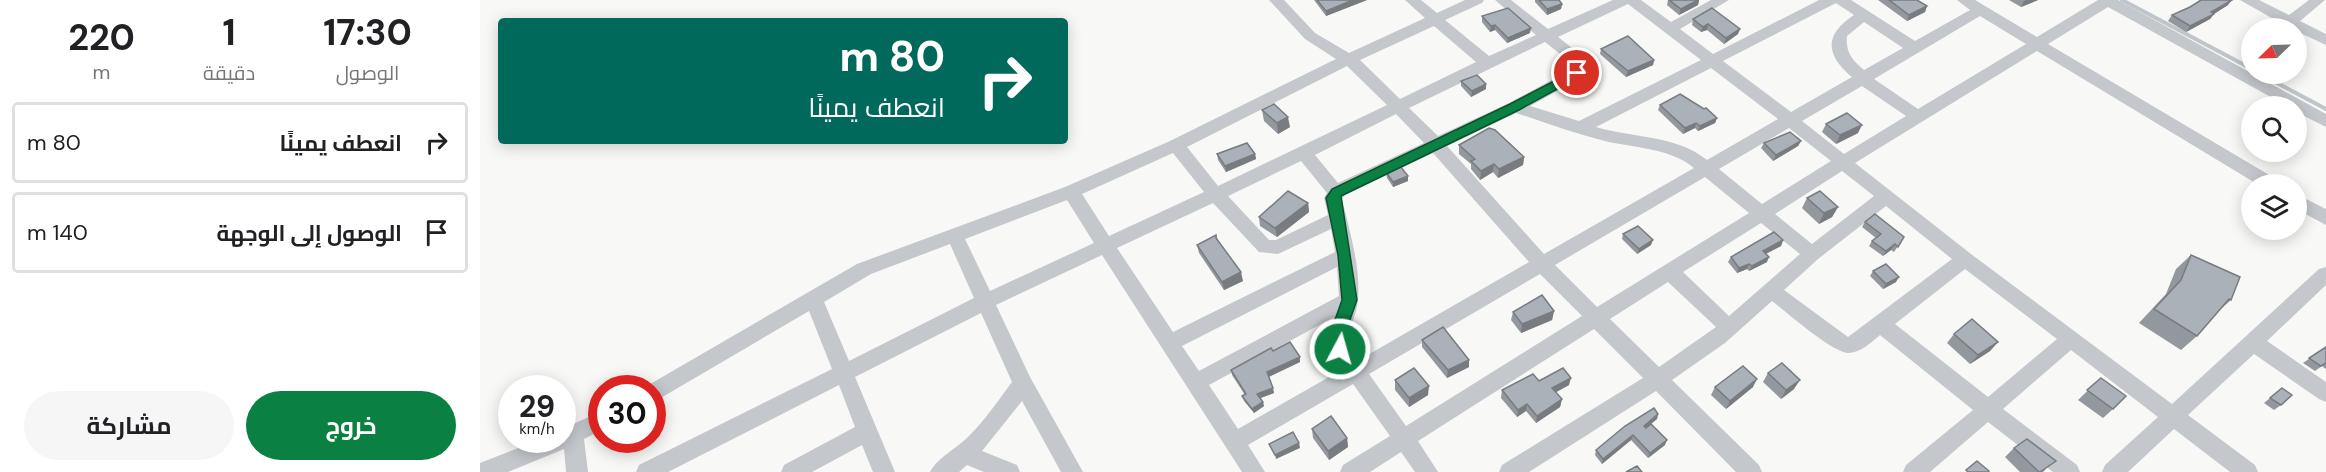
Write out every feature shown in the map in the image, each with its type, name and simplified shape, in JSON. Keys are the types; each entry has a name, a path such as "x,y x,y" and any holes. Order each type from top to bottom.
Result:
{"street":[{"path":"1412,0 1487,63"},
{"path":"666,385 864,269 1071,192 1176,145 1347,60 1477,0"},
{"path":"1427,472 1354,372 1340,349 1339,331 1349,300 1345,255 1333,198 1336,192 1515,107 1572,76 1579,68 1576,58 1502,0"},
{"path":"647,472 984,303 1304,153 1546,35 1625,0"},
{"path":"1632,0 1790,120 1965,259 2247,472"},
{"path":"1669,29 1722,0"},
{"path":"1580,128 1831,0"},
{"path":"1841,0 1915,48"},
{"path":"1964,0 2253,174"},
{"path":"1350,472 1843,162 2108,0 2326,121"},
{"path":"2247,0 2281,18"},
{"path":"2294,18 2318,0"},
{"path":"1285,2 1310,36 1366,74 1398,106 1436,145 1542,264 1751,472"},
{"path":"1236,441 1980,10"},
{"path":"1864,15 1844,30 1838,38 1843,60 1863,78 1918,116"},
{"path":"2307,31 2326,40"},
{"path":"1515,107 1580,128 1673,149 1692,157 1812,254"},
{"path":"1176,145 1215,194 1261,244 1270,248 1337,218"},
{"path":"1304,153 1336,192"},
{"path":"1071,192 1236,441 1254,472"},
{"path":"1510,472 1657,380 1729,328 1812,254 1887,196"},
{"path":"2307,207 2326,218"},
{"path":"955,236 984,303 1023,383 1072,472"},
{"path":"1169,343 1345,255"},
{"path":"1771,290 1838,341 1848,345 1857,342 1965,259"},
{"path":"1670,272 1729,328"},
{"path":"2112,472 2325,275"},
{"path":"814,300 845,371 884,472"},
{"path":"1196,382 1349,300"},
{"path":"1881,324 1933,369 1989,408 2069,472"},
{"path":"1914,472 2071,339"},
{"path":"2254,343 2326,393"},
{"path":"941,472 966,454 997,419 1023,383"},
{"path":"792,472 868,431"},
{"path":"483,472 529,453"},
{"path":"571,453 578,472"},
{"path":"966,454 1009,472"}],"building":[{"path":"1317,0 1353,0 1326,11"},
{"path":"1539,0 1559,0 1562,4 1547,9"},
{"path":"1669,0 1698,0 1681,9"},
{"path":"1889,0 1917,0 1927,6 1909,15"},
{"path":"2201,0 2232,0 2211,12 2214,14 2190,26 2172,15 2190,7"},
{"path":"1508,8 1531,28 1508,38 1495,25 1491,26 1482,16"},
{"path":"1712,8 1740,29 1726,38 1708,24 1703,27 1693,19"},
{"path":"1628,36 1654,60 1628,71 1601,49"},
{"path":"1477,75 1486,84 1472,91 1461,81"},
{"path":"1680,94 1704,109 1706,108 1717,118 1700,126 1696,123 1685,128 1660,105"},
{"path":"1274,104 1288,117 1277,123 1262,110"},
{"path":"1847,113 1862,125 1840,135 1826,124"},
{"path":"1489,128 1495,130 1524,157 1499,169 1494,164 1481,171 1471,161 1475,159 1459,145"},
{"path":"1790,132 1801,141 1776,155 1764,143"},
{"path":"1247,143 1255,154 1225,166 1217,154"},
{"path":"1400,166 1408,176 1393,182 1386,172"},
{"path":"1288,191 1308,203 1275,228 1259,217"},
{"path":"1820,191 1838,207 1824,213 1807,198"},
{"path":"1875,214 1904,237 1898,247 1895,244 1886,251 1872,241 1881,234 1865,222"},
{"path":"1638,226 1653,240 1639,249 1623,234"},
{"path":"1774,232 1783,240 1763,251 1769,257 1752,266 1749,264 1739,268 1731,257"},
{"path":"1216,235 1241,272 1222,282 1197,245"},
{"path":"2191,255 2240,277 2231,300 2229,299 2197,336 2154,309 2181,280"},
{"path":"1886,264 1899,277 1886,284 1873,271"},
{"path":"1542,295 1554,311 1522,324 1513,312"},
{"path":"1972,319 1998,342 1978,355 1954,334"},
{"path":"1443,327 1469,360 1448,370 1422,340"},
{"path":"1290,342 1300,357 1267,372 1273,388 1257,394 1263,402 1252,409 1242,396 1246,394 1231,370 1271,348 1273,351"},
{"path":"2326,347 2326,363 2321,366 2309,358"},
{"path":"1782,363 1800,380 1786,390 1768,373"},
{"path":"1743,366 1757,379 1730,401 1715,387"},
{"path":"1414,368 1429,386 1409,398 1395,380"},
{"path":"1563,368 1571,378 1552,388 1562,399 1537,416 1527,404 1518,410 1502,390 1533,374 1539,381"},
{"path":"2101,378 2126,396 2113,409 2087,390"},
{"path":"2282,388 2292,395 2281,405 2270,398"},
{"path":"1654,408 1658,414 1644,426 1646,428 1651,424 1667,440 1650,453 1633,435 1603,459 1596,450 1625,426"},
{"path":"1331,416 1347,438 1328,451 1312,429"},
{"path":"1293,432 1299,443 1275,455 1269,444"},
{"path":"2027,439 2056,461 2039,472 2014,448"},
{"path":"1977,461 1989,471 1968,472 1966,470"},
{"path":"1637,466 1642,472 1626,472"}],"waterway":[{"path":"2122,0 2241,63"},
{"path":"2279,84 2326,109"}],"route":[{"path":"1340,349 1339,331 1349,300 1345,255 1333,198 1336,192 1515,107 1577,73"}]}
